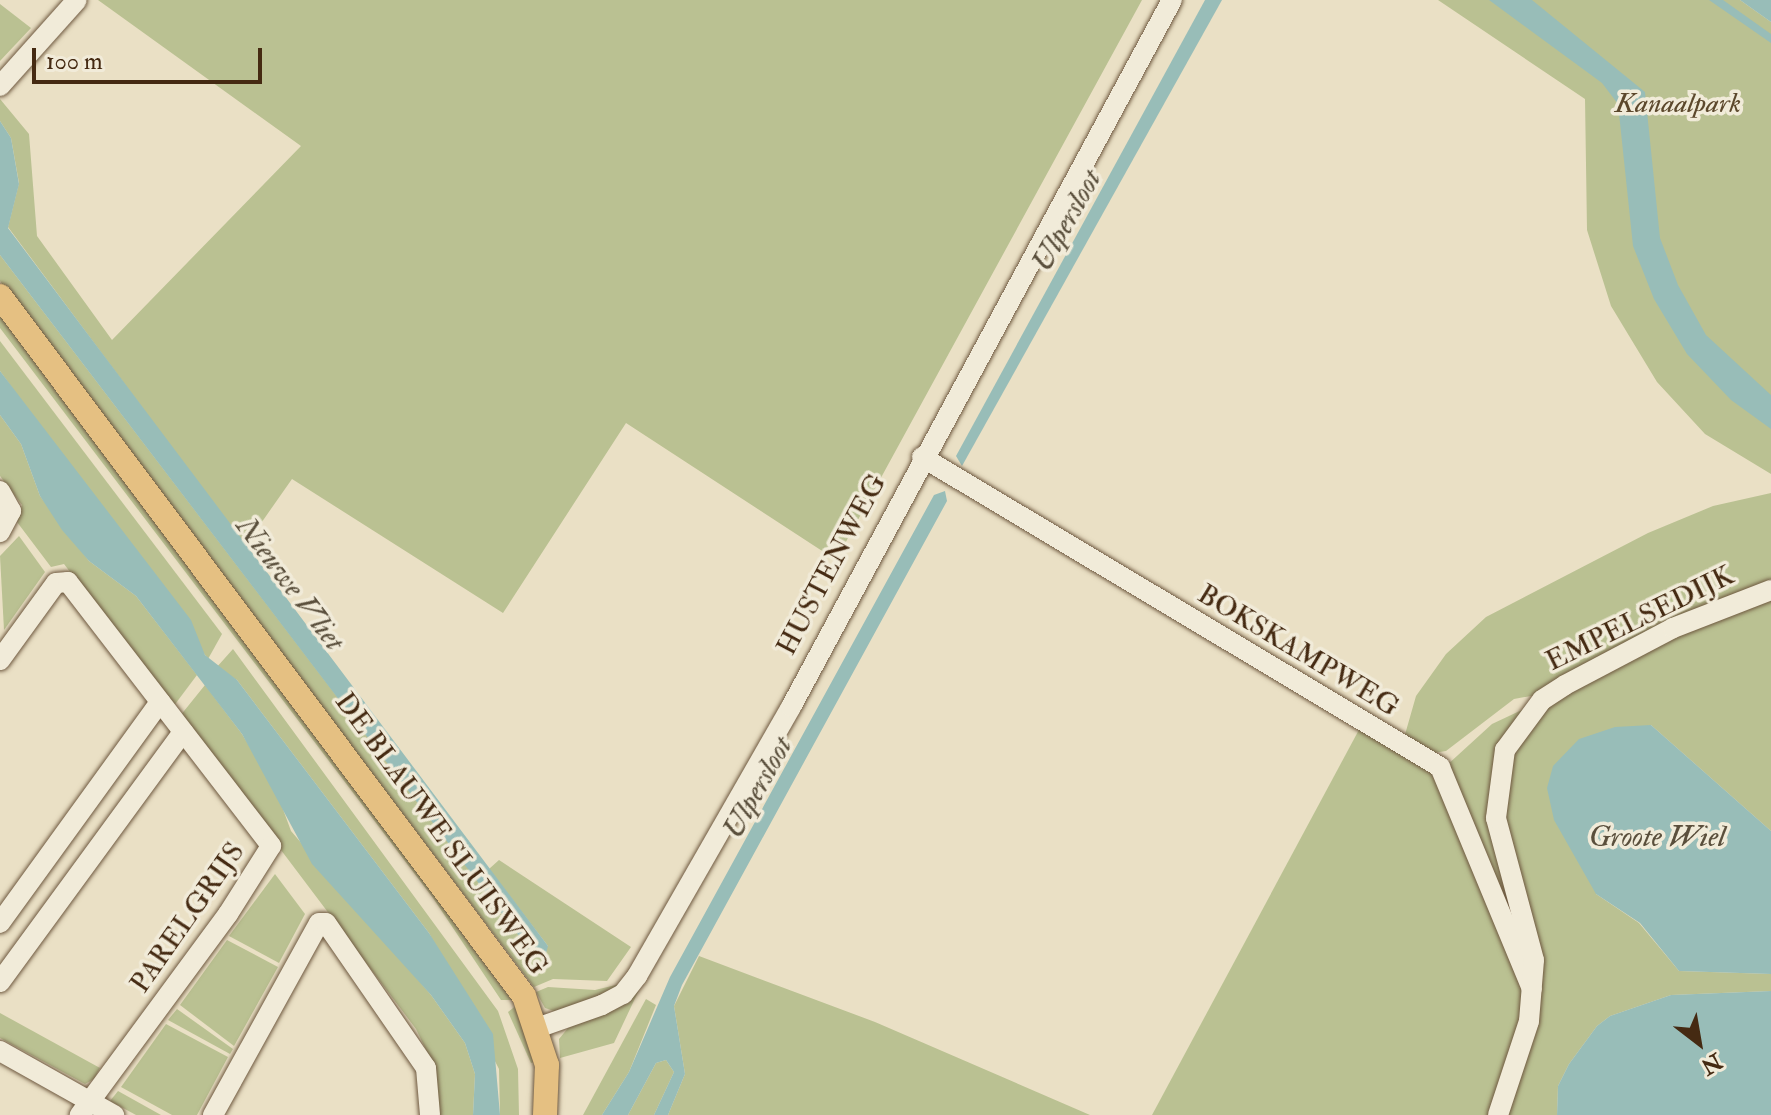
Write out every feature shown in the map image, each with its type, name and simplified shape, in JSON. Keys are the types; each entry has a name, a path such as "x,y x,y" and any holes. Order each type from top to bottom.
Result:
{"main road":[{"name":"DE BLAUWE SLUISWEG","path":"0,296 420,850 524,996 537,1028"},
{"path":"537,1028 548,1079 545,1115"}],"street":[{"path":"0,86 77,0"},
{"name":"HUSTENWEG","path":"537,1028 602,1005 623,994 637,976 791,707 922,457 1172,0"},
{"name":"BOKSKAMPWEG","path":"922,457 1440,767 1532,989"},
{"path":"0,491 11,511 0,532"},
{"path":"0,660 56,583 68,582 172,717"},
{"name":"EMPELSEDIJK","path":"1498,1115 1529,1021 1534,960 1496,818 1505,750 1542,700 1565,685 1673,628 1771,590"},
{"path":"0,923 172,717"},
{"path":"0,982 172,717"},
{"name":"PARELGRIJS","path":"85,1108 228,914 271,846 172,717"},
{"path":"213,1115 319,923 326,923 414,1046 426,1068 430,1115"},
{"path":"0,1051 85,1108 114,1115"}],"green space":[{"path":"98,0 1142,0 836,560 626,423 503,613 292,479 245,546 8,227 19,183 11,138 0,121 0,99 29,134 37,236 112,340 301,146"},
{"name":"Kanaalpark","path":"1438,0 1740,0 1771,22 1771,474 1705,434 1657,382 1611,306 1587,230 1585,99"},
{"path":"0,4 31,28 0,61"},
{"path":"0,255 535,956 548,946 489,869 499,860 631,947 607,981 553,979 534,987 7,291 0,281"},
{"path":"0,311 512,1000 501,1000 433,898 0,328"},
{"path":"0,341 222,634 208,659 0,371"},
{"path":"0,415 21,444 40,496 89,561 136,596 197,675 173,707 64,564 51,567 17,522 22,505 0,476"},
{"path":"1771,493 1771,586 1542,694 1514,699 1446,751 1433,753 1404,738 1416,696 1446,654 1486,617 1648,533 1713,506"},
{"path":"19,536 45,572 4,630 0,556"},
{"path":"1771,596 1771,831 1651,725 1596,894 1639,923 1679,971 1771,974 1771,991 1671,995 1610,1016 1597,1026 1569,1064 1558,1086 1557,1115 1503,1115 1531,1030 1504,819 1508,763 1553,698 1718,615"},
{"path":"233,649 498,1011 518,1069 519,1115 500,1115 499,1069 429,933 237,680 216,668"},
{"path":"205,685 242,734 277,793 291,831 431,995 465,1043 475,1074 473,1115 436,1115 430,1058 416,1029 180,716"},
{"path":"1530,706 1498,754 1520,932 1446,766 1492,724"},
{"path":"1361,726 1436,775 1525,999 1491,1115 1152,1115"},
{"path":"275,874 305,914 279,963 229,936"},
{"path":"227,940 278,967 234,1046 180,1005"},
{"path":"699,956 875,1022 1090,1115 668,1115 685,1074 674,1006"},
{"path":"624,983 610,994 557,1012 545,1008 536,992 548,987 595,990"},
{"path":"639,990 614,1043 560,1058 559,1039 568,1028 628,1003"},
{"path":"646,999 656,1005 629,1072 602,1115 583,1115"},
{"path":"517,1005 535,1062 531,1063 508,1012"},
{"path":"177,1009 233,1049 230,1054 168,1020"},
{"path":"0,1013 100,1068 94,1079 85,1084 0,1038"},
{"path":"166,1024 228,1057 197,1115 172,1115 121,1087"},
{"path":"666,1060 674,1072 654,1115 628,1115 656,1063"},
{"path":"118,1091 161,1115 136,1115 110,1101"}],"water":[{"path":"1205,0 1222,0 962,466 956,456"},
{"path":"1489,0 1532,0 1645,92 1660,238 1678,285 1706,335 1771,395 1771,429 1731,400 1687,354 1654,299 1633,246 1618,104 1602,83"},
{"path":"1709,0 1723,0 1771,34 1771,43"},
{"path":"1740,0 1771,0 1771,22"},
{"path":"0,121 11,138 19,184 8,228 548,946 545,957 535,957 0,255"},
{"path":"0,371 191,620 205,655 237,680 429,933 493,1034 500,1115 473,1115 475,1074 465,1043 431,995 312,864 242,734 136,596 89,561 62,530 40,496 21,444 0,415"},
{"path":"945,491 947,501 682,985 674,1006 685,1074 668,1115 654,1115 674,1072 666,1060 656,1063 628,1115 602,1115 629,1072 670,977 934,495"},
{"name":"Groote Wiel","path":"1651,725 1771,831 1771,974 1679,971 1640,923 1596,894 1554,820 1547,788 1553,766 1579,739 1615,727"},
{"path":"1771,991 1771,1115 1557,1115 1558,1086 1569,1064 1597,1026 1610,1016 1671,995"}],"water label":[{"name":"Ulpersloot","path":"1067,221"},
{"name":"Nieuwe Vliet","path":"290,584"},
{"name":"Ulpersloot","path":"758,788"}]}
